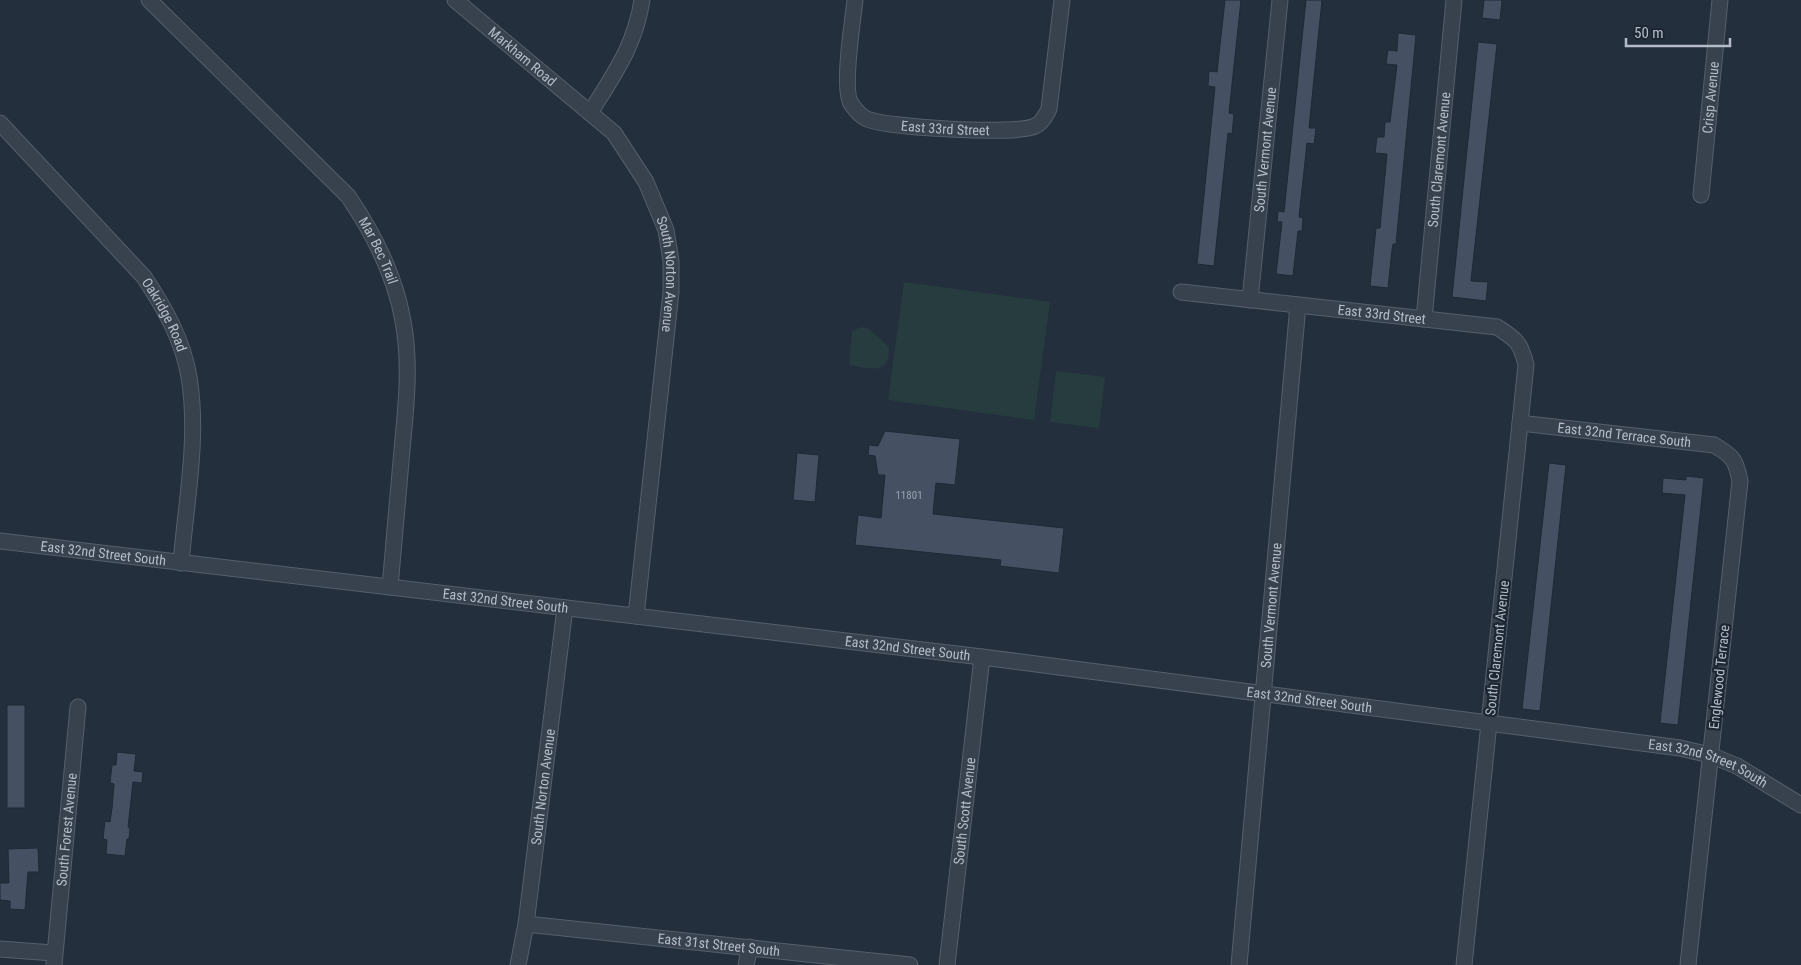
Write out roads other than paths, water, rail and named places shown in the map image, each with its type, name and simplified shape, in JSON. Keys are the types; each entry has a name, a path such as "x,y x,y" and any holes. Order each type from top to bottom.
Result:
{"street":[{"name":"Mar Bec Trail","path":"149,0 348,196 369,227 394,282 406,344 407,392 390,587"},
{"name":"Markham Road","path":"455,0 590,113"},
{"path":"590,113 626,55 638,26 642,0"},
{"name":"East 33rd Street","path":"855,0 846,87 850,104 866,119 942,130 1010,130 1035,127 1045,118 1049,108 1062,0"},
{"name":"South Vermont Avenue","path":"1250,300 1280,0"},
{"name":"South Claremont Avenue","path":"1424,319 1454,0"},
{"name":"Crisp Avenue","path":"1701,195 1720,0"},
{"name":"South Norton Avenue","path":"590,113 614,133 646,182 666,230 671,261 671,292 636,616"},
{"name":"Oakridge Road","path":"2,129 144,277 162,304 177,334 188,375 193,418 181,563"},
{"name":"East 33rd Street","path":"1181,292 1497,327 1511,336"},
{"name":"South Vermont Avenue","path":"1239,965 1298,305"},
{"name":"South Claremont Avenue","path":"1464,965 1526,365 1522,349 1511,336"},
{"name":"East 32nd Terrace South","path":"1520,423 1714,445 1727,452"},
{"name":"Englewood Terrace","path":"1688,965 1740,482 1737,464 1727,452"},
{"name":"East 32nd Street South","path":"0,541 982,657 1680,748 1710,755 1738,766 1801,805"},
{"name":"South Norton Avenue","path":"518,965 526,924 565,608"},
{"name":"South Scott Avenue","path":"947,965 982,657"},
{"name":"South Forest Avenue","path":"53,959 78,707"},
{"name":"East 31st Street South","path":"526,924 910,965"},
{"path":"746,965 750,947"},
{"path":"0,949 53,959"}]}
